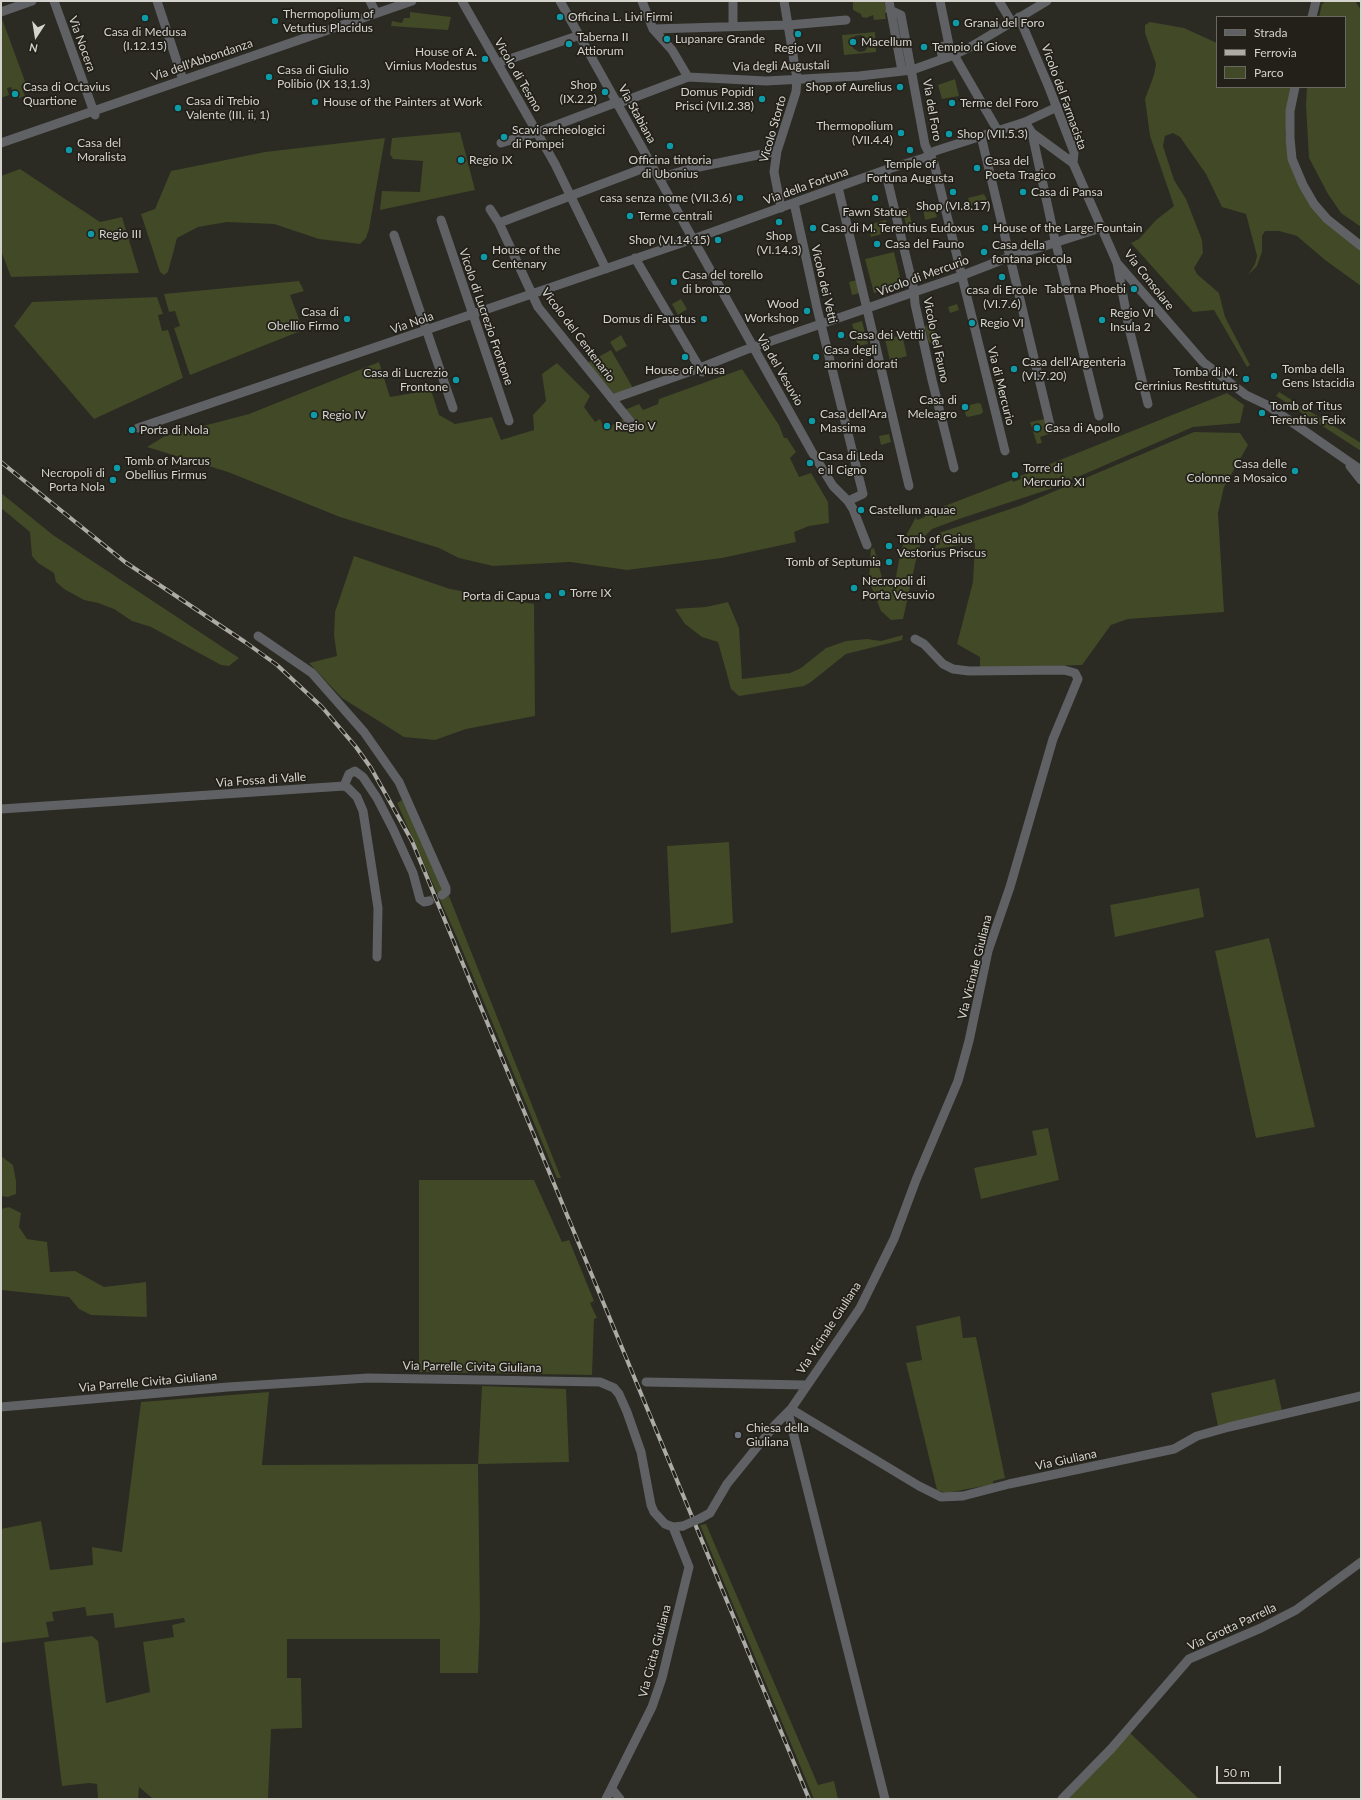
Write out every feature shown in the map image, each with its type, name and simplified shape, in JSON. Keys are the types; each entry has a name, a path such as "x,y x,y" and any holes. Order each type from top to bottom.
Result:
{"street":[{"path":"1,12 32,1"},
{"name":"Via Nocera","path":"54,1 94,114"},
{"path":"157,1 183,80"},
{"path":"370,1 376,13"},
{"name":"Via dell'Abbondanza","path":"1,143 94,114 183,80 412,1"},
{"name":"Vicolo di Tesmo","path":"462,1 538,132 606,269"},
{"name":"Via Stabiana","path":"560,1 577,36 617,103 692,239"},
{"path":"642,1 656,33 672,50 688,77"},
{"path":"733,1 733,26"},
{"name":"Vicolo Storto","path":"781,208 774,172 777,151 796,92 797,79 784,1"},
{"path":"940,1 949,45 940,47 943,59"},
{"name":"Vicolo del Farmacista","path":"999,1 1015,19 1057,107 1074,152 1073,163"},
{"path":"912,70 954,55 972,46 1047,1"},
{"path":"1312,16 1316,2"},
{"name":"Via del Foro","path":"890,6 902,71 912,70"},
{"name":"Via del Foro","path":"890,6 901,15 932,159"},
{"path":"656,33 667,28 789,25 846,20"},
{"path":"498,63 577,36"},
{"path":"954,55 998,130"},
{"name":"Via degli Augustali","path":"501,143 538,132 688,77 744,81 797,79 902,71"},
{"path":"1295,88 1290,111 1290,138 1292,159 1300,179 1314,204 1327,219 1361,246"},
{"name":"Via della Fortuna","path":"692,239 794,204 885,170 924,158 932,159 981,136 1025,122 1057,107"},
{"path":"1025,122 1032,133 1056,242 1099,416"},
{"path":"1032,133 1073,163"},
{"path":"981,136 1051,429"},
{"path":"659,178 698,167 777,151"},
{"name":"Via di Mercurio","path":"932,159 1005,451"},
{"name":"Via Consolare","path":"1073,163 1117,263 1203,362 1246,395 1267,405 1344,459"},
{"path":"499,223 571,197 652,165"},
{"name":"Vicolo del Fauno","path":"885,170 954,468"},
{"path":"838,187 868,308 909,486"},
{"name":"Vicolo dei Vetti","path":"794,204 863,494 848,501"},
{"name":"Vicolo del Centenario","path":"490,209 499,223 531,295 538,307 634,426"},
{"name":"Vicolo di Lucrezio Frontone","path":"441,220 509,421"},
{"name":"Vicolo di Mercurio","path":"612,399 701,370 753,347 914,292 1009,257 1101,228"},
{"path":"394,235 453,408"},
{"name":"Via Nola","path":"138,428 473,316 692,239"},
{"name":"Via del Vesuvio","path":"692,239 812,452 834,486 848,501 867,545"},
{"path":"635,258 701,370"},
{"path":"1117,263 1129,328 1148,404"},
{"path":"1344,459 1361,470"},
{"path":"1344,459 1361,480"},
{"path":"258,636 312,673 364,732 398,782 446,888 446,892 442,895"},
{"name":"Via Vicinale Giuliana","path":"790,1410 860,1308 870,1289 903,1218 916,1180 951,1098 969,1041 988,951 1010,887 1053,739 1078,679 1075,673 1064,670 969,671 953,669 943,664 924,644 915,639"},
{"path":"377,957 378,908 363,811 357,797 344,786 349,774 355,771 363,777 377,798 393,828 413,873 420,899 424,902 429,901"},
{"name":"Via Fossa di Valle","path":"1,809 344,786"},
{"name":"Via Parrelle Civita Giuliana","path":"1,1407 228,1387 368,1378 600,1382 614,1388 619,1394 641,1452 651,1505 659,1518 673,1527"},
{"path":"646,1382 806,1385"},
{"name":"Via Giuliana","path":"790,1410 940,1497 963,1496 1009,1484 1174,1449 1197,1436 1361,1396"},
{"path":"673,1527 683,1526 710,1513 727,1484 790,1410"},
{"path":"790,1410 885,1799"},
{"name":"Via Cicita Giuliana","path":"606,1799 654,1702 662,1678 689,1567 673,1527"},
{"name":"Via Grotta Parrella","path":"1062,1799 1111,1749 1189,1660 1261,1628 1296,1610 1361,1562"},
{"path":"612,1789 620,1799"}],"green space":[{"path":"853,1 884,1 887,13 885,13 886,19 874,20 873,15 866,18 862,17 861,14 853,10"},
{"path":"1326,1 1355,1 1361,10 1361,227 1341,213 1328,194 1309,158 1306,105 1307,88 1346,88 1346,16 1319,16 1322,4"},
{"path":"410,12 451,17 448,30 391,26 392,21 402,23 404,18 410,18"},
{"path":"1,16 26,84 21,86 25,96 19,98 17,92 13,93 11,87 7,88 9,95 1,98"},
{"path":"1150,22 1184,28 1216,43 1216,88 1291,88 1285,134 1287,149 1324,219 1361,251 1361,286 1325,260 1297,236 1279,231 1265,231 1262,236 1262,252 1257,266 1248,275 1255,264 1257,256 1246,214 1222,207 1206,174 1180,137 1173,133 1165,136 1163,146 1174,180 1186,199 1202,240 1203,253 1194,268 1197,274 1219,293 1225,317 1250,365 1247,367 1214,310 1193,312 1131,243 1139,239 1156,220 1174,206 1150,136 1145,99 1154,75 1156,64 1145,33 1145,25"},
{"path":"875,32 876,52 844,55 842,35","holes":["861,35 868,39 869,45 865,51 859,52 853,48 852,41 855,36"]},
{"path":"955,79 959,96 942,99 938,85"},
{"path":"460,132 475,190 380,210 382,191 420,192 423,161 393,159 390,154 392,138"},
{"path":"385,138 369,229 366,238 360,244 319,239 274,224 227,222 198,227 177,238 168,272 164,275 160,272 141,214 155,209 171,171 265,152"},
{"path":"20,169 100,222 122,217 139,273 11,277 1,251 1,176"},
{"path":"984,194 988,202 970,206 968,198"},
{"path":"934,205 937,217 925,220 923,209"},
{"path":"908,208 913,228 908,230 902,211"},
{"path":"886,220 889,232 871,237 868,225"},
{"path":"894,252 902,286 874,293 865,259"},
{"path":"857,280 860,293 852,295 849,282"},
{"path":"299,281 304,291 290,295 303,330 190,375 174,328 180,326 175,311 169,312 164,294"},
{"path":"157,297 163,314 158,315 162,331 168,330 183,378 94,419 14,326 32,302"},
{"path":"681,299 687,309 678,315 672,304"},
{"path":"957,304 959,310 950,313 948,307"},
{"path":"862,321 868,344 858,346 852,324"},
{"path":"932,324 938,340 929,343 925,326"},
{"path":"621,335 627,346 616,352 610,342"},
{"path":"902,335 907,356 890,361 885,339"},
{"path":"611,350 633,388 614,394 587,363"},
{"path":"379,362 390,397 431,390 439,415 455,424 492,417 501,440 534,430 533,415 546,401 542,374 557,363 590,396 584,407 595,422 600,419 605,429 625,418 622,411 639,404 643,410 658,404 659,399 742,369 779,425 784,438 787,438 796,452 790,458 799,477 811,473 828,502 829,523 809,526 794,532 796,542 722,558 627,570 570,562 493,566 459,558 439,548 340,517 228,472 147,447 165,436 249,414"},
{"path":"1279,392 1361,443 1361,451 1276,396"},
{"path":"1227,393 1244,405 1240,423 1193,427 1050,489 932,529 923,538 918,551 903,619 891,620 881,611 869,581 871,549 874,548 884,585 896,577 900,554 907,534 916,517 917,520 925,517 924,514 1012,480 1013,482 1021,479 1020,476"},
{"path":"978,403 981,404 983,412 981,414 968,417 966,416 964,408 966,406"},
{"path":"1045,419 1049,434 1040,437 1042,443 1037,444 1030,422"},
{"path":"1194,432 1240,433 1248,445 1224,487 1218,513 1224,612 1128,619 1111,625 1082,665 980,668 980,657 957,644 973,582 975,543 935,549 939,533 1022,505"},
{"path":"889,434 891,442 881,445 879,436"},
{"path":"1,493 53,535 239,658 229,666 221,665 151,627 132,621 114,609 84,600 64,589 56,582 54,573 38,563 32,556 30,532 1,508"},
{"path":"354,556 450,589 534,604 535,716 466,729 435,740 404,737 342,698 309,663 337,656 334,635 335,612"},
{"path":"728,602 739,628 742,679 790,673 801,668 826,648 846,641 867,639 881,641 903,635 902,640 846,654 804,686 739,696 731,689 718,642 702,637 685,624 675,609 706,607"},
{"path":"402,800 444,890 444,898 449,896 561,1178 557,1178 458,940 397,803"},
{"path":"729,842 733,923 671,933 667,846"},
{"path":"1199,888 1204,917 1115,937 1110,905"},
{"path":"1269,938 1315,1127 1256,1138 1215,951"},
{"path":"1048,1128 1059,1180 981,1199 974,1168 1037,1155 1032,1131"},
{"path":"1,1156 13,1165 16,1181 16,1194 8,1197 1,1196"},
{"path":"419,1180 534,1180 562,1242 569,1240 594,1301 590,1303 597,1318 594,1319 592,1375 419,1372"},
{"path":"9,1207 21,1213 19,1227 27,1239 47,1242 50,1272 75,1271 104,1287 146,1282 147,1317 91,1315 79,1309 69,1297 1,1290 1,1209"},
{"path":"960,1316 963,1338 976,1337 1005,1478 993,1481 993,1484 946,1493 937,1490 906,1363 922,1360 916,1326"},
{"path":"1275,1379 1282,1411 1218,1426 1211,1393"},
{"path":"482,1386 566,1389 569,1462 478,1464"},
{"path":"269,1392 262,1465 478,1464 480,1619 478,1673 440,1673 440,1639 287,1639 287,1678 301,1678 302,1728 271,1729 268,1799 153,1799 139,1787 138,1799 98,1799 97,1784 89,1783 62,1786 44,1642 92,1636 98,1641 106,1703 150,1692 143,1642 174,1637 172,1625 185,1622 184,1618 115,1628 113,1613 87,1616 85,1607 52,1612 54,1621 46,1622 49,1637 1,1643 1,1529 41,1521 50,1570 93,1565 92,1547 122,1552 141,1402"},
{"path":"706,1524 818,1785 834,1781 838,1799 814,1799 700,1525"},
{"path":"1129,1732 1199,1799 1066,1799"}],"tunnel":[{"path":"429,901 442,895"}],"railway":[{"path":"1,462 125,562 277,665 322,707 356,747 371,768 412,841 809,1799"}],"place":[{"name":"Officina L. Livi Firmi","path":"560,17"},
{"name":"Casa di Medusa (I.12.15)","path":"145,18"},
{"name":"Thermopolium of Vetutius Placidus","path":"275,21"},
{"name":"Granai del Foro","path":"956,23"},
{"name":"Regio VII","path":"798,34"},
{"name":"Lupanare Grande","path":"667,39"},
{"name":"Macellum","path":"853,42"},
{"name":"Taberna II Attiorum","path":"569,44"},
{"name":"Tempio di Giove","path":"924,47"},
{"name":"House of A. Virnius Modestus","path":"485,59"},
{"name":"Casa di Giulio Polibio (IX 13,1.3)","path":"269,77"},
{"name":"Shop of Aurelius","path":"900,87"},
{"name":"Shop (IX.2.2)","path":"605,92"},
{"name":"Casa di Octavius Quartione","path":"15,94"},
{"name":"Domus Popidi Prisci (VII.2.38)","path":"762,99"},
{"name":"House of the Painters at Work","path":"315,102"},
{"name":"Terme del Foro","path":"952,103"},
{"name":"Casa di Trebio Valente (III, ii, 1)","path":"178,108"},
{"name":"Thermopolium (VII.4.4)","path":"901,133"},
{"name":"Shop (VII.5.3)","path":"949,134"},
{"name":"Scavi archeologici di Pompei","path":"504,137"},
{"name":"Officina tintoria di Ubonius","path":"670,146"},
{"name":"Casa del Moralista","path":"69,150"},
{"name":"Temple of Fortuna Augusta","path":"910,150"},
{"name":"Regio IX","path":"461,160"},
{"name":"Casa del Poeta Tragico","path":"977,168"},
{"name":"Shop (VI.8.17)","path":"953,192"},
{"name":"Casa di Pansa","path":"1023,192"},
{"name":"casa senza nome (VII.3.6)","path":"740,198"},
{"name":"Fawn Statue","path":"875,198"},
{"name":"Terme centrali","path":"630,216"},
{"name":"Shop (VI.14.3)","path":"779,222"},
{"name":"Casa di M. Terentius Eudoxus","path":"813,228"},
{"name":"House of the Large Fountain","path":"985,228"},
{"name":"Regio III","path":"91,234"},
{"name":"Shop (VI.14.15)","path":"718,240"},
{"name":"Casa del Fauno","path":"877,244"},
{"name":"Casa della fontana piccola","path":"984,252"},
{"name":"House of the Centenary","path":"484,257"},
{"name":"casa di Ercole (VI.7.6)","path":"1002,277"},
{"name":"Casa del torello di bronzo","path":"674,282"},
{"name":"Taberna Phoebi","path":"1134,289"},
{"name":"Wood Workshop","path":"807,311"},
{"name":"Casa di Obellio Firmo","path":"347,319"},
{"name":"Domus di Faustus","path":"704,319"},
{"name":"Regio VI Insula 2","path":"1102,320"},
{"name":"Regio VI","path":"972,323"},
{"name":"Casa dei Vettii","path":"841,335"},
{"name":"House of Musa","path":"685,357"},
{"name":"Casa degli amorini dorati","path":"816,357"},
{"name":"Casa dell’Argenteria (VI.7.20)","path":"1014,369"},
{"name":"Tomba della Gens Istacidia","path":"1274,376"},
{"name":"Tomba di M. Cerrinius Restitutus","path":"1246,379"},
{"name":"Casa di Lucrezio Frontone","path":"456,380"},
{"name":"Casa di Meleagro","path":"965,407"},
{"name":"Tomb of Titus Terentius Felix","path":"1262,413"},
{"name":"Regio IV","path":"314,415"},
{"name":"Casa dell'Ara Massima","path":"812,421"},
{"name":"Regio V","path":"607,426"},
{"name":"Casa di Apollo","path":"1037,428"},
{"name":"Porta di Nola","path":"132,430"},
{"name":"Casa di Leda e il Cigno","path":"810,463"},
{"name":"Tomb of Marcus Obellius Firmus","path":"117,468"},
{"name":"Casa delle Colonne a Mosaico","path":"1295,471"},
{"name":"Torre di Mercurio XI","path":"1015,475"},
{"name":"Necropoli di Porta Nola","path":"113,480"},
{"name":"Castellum aquae","path":"861,510"},
{"name":"Tomb of Gaius Vestorius Priscus","path":"889,546"},
{"name":"Tomb of Septumia","path":"889,562"},
{"name":"Necropoli di Porta Vesuvio","path":"854,588"},
{"name":"Torre IX","path":"562,593"},
{"name":"Porta di Capua","path":"548,596"},
{"name":"Chiesa della Giuliana","path":"738,1435"}]}
